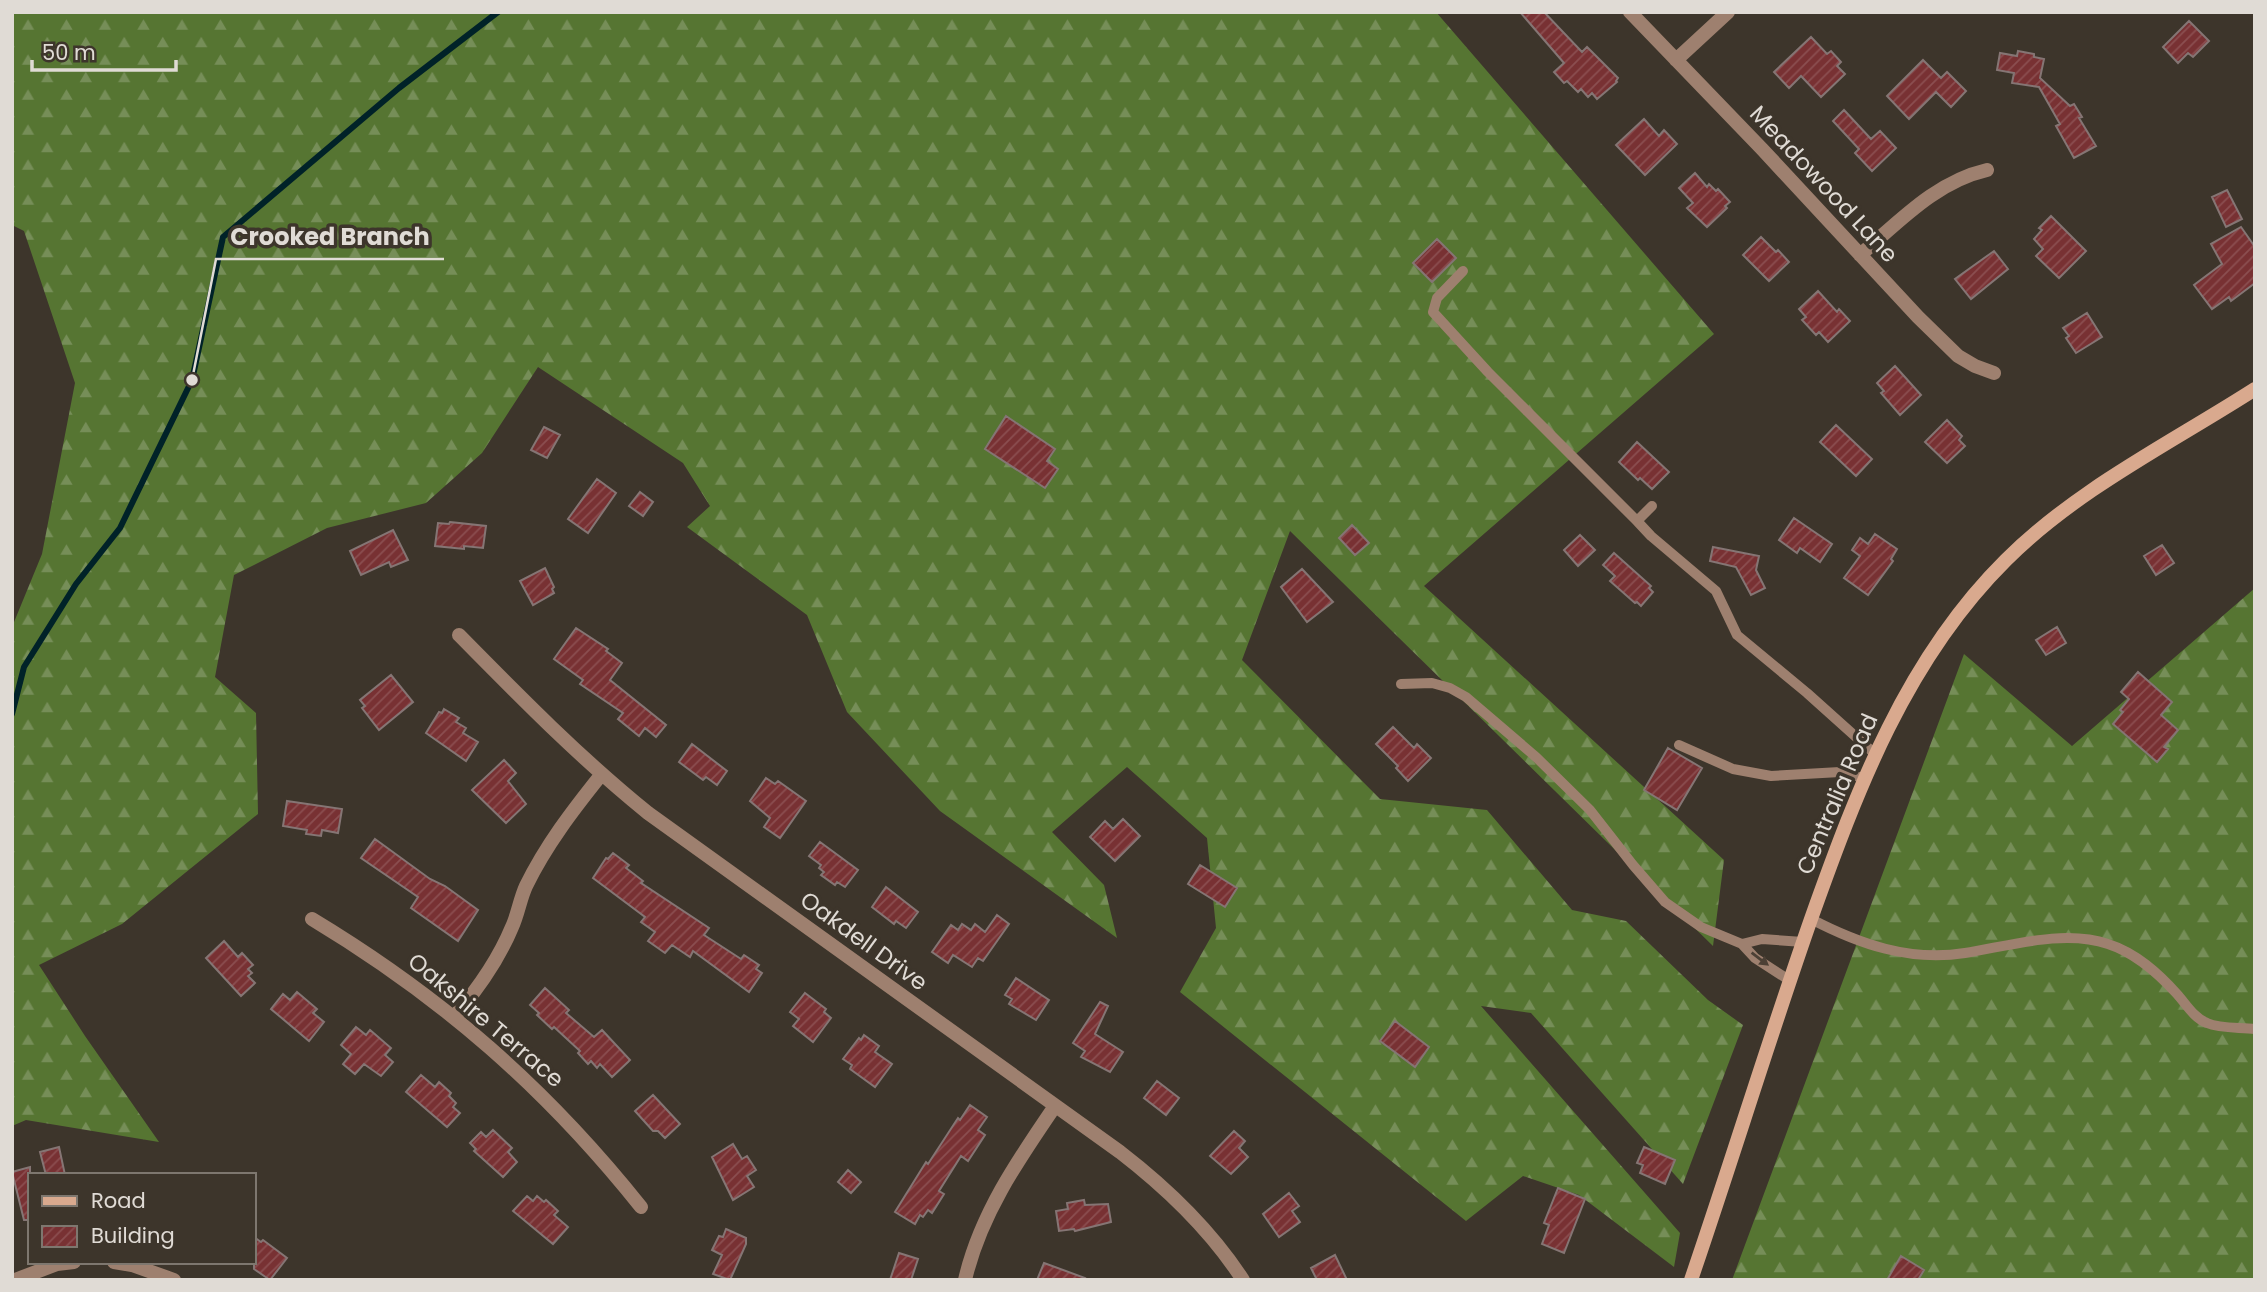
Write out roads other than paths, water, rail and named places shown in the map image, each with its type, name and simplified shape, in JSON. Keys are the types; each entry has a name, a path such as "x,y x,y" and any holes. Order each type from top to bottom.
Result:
{"main road":[{"name":"Centralia Road","path":"1691,1280 1789,980 1863,778 1893,717 1923,666 1945,632 2005,561 2039,529 2077,500 2255,389"}],"street":[{"name":"Meadowood Lane","path":"1630,12 1918,317 1958,356 1994,373"},
{"path":"1676,60 1728,12"},
{"path":"1860,256 1936,190 1969,174 1987,170"},
{"name":"Oakdell Drive","path":"459,635 601,775 648,813 1157,1181 1197,1219 1243,1280"},
{"path":"454,1017 479,987 498,957 514,924 524,889 543,855 570,813 601,775"},
{"name":"Oakshire Terrace","path":"312,919 365,951 454,1017 510,1064 560,1112 641,1207"},
{"path":"965,1280 984,1223 1017,1163 1055,1106"},
{"path":"15,1280 57,1264"},
{"path":"126,1264 174,1280"}],"lane":[{"path":"1463,271 1437,298 1433,312 1488,372 1651,536 1716,591 1737,635 1875,754"},
{"path":"1637,521 1652,506"},
{"path":"1402,684 1432,683 1450,688 1466,697 1536,757 1590,810 1665,902 1702,927 1742,944 1755,958 1789,980"},
{"path":"1679,745 1733,769 1771,776 1840,772 1863,778"},
{"path":"1811,919 1876,947 1930,956 1964,953 2034,940 2107,943 2130,953 2150,967 2200,1020 2211,1025 2255,1028"},
{"path":"1742,944 1762,939 1803,942"}],"waterway":[{"path":"12,714 24,667 76,584 120,528 192,380 223,237 399,88 498,12"}],"place":[{"name":"Crooked Branch","path":"192,380"}]}
